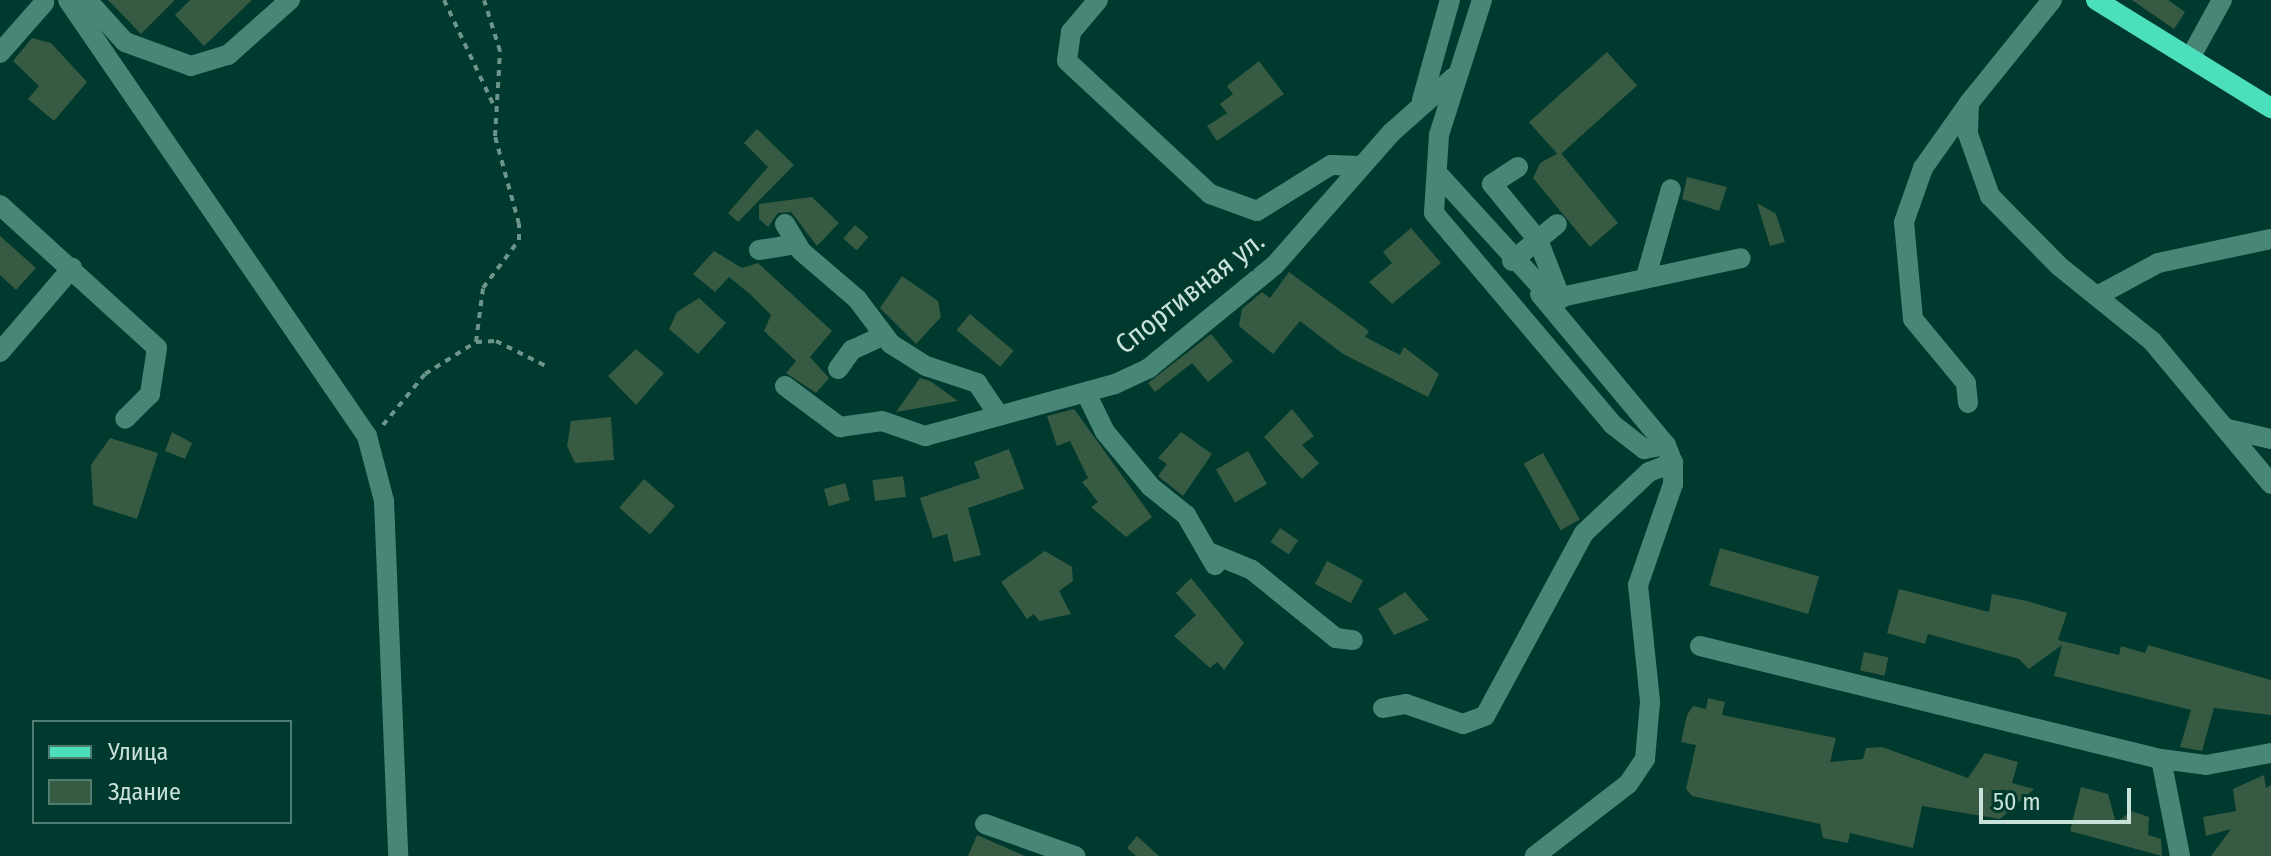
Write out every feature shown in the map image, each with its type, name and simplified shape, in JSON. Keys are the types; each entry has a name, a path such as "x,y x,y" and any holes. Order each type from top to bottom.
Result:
{"main road":[{"path":"2096,0 2271,108"}],"street":[{"path":"68,0 370,444 384,501 398,856"},
{"path":"87,0 125,42 191,66 228,55 290,0"},
{"path":"1098,0 1071,32 1067,61 1210,194 1257,211 1331,165 1360,166"},
{"path":"1420,104 1450,0"},
{"path":"1482,0 1454,77 1434,213 1612,424 1644,449 1670,454"},
{"path":"1968,403 1966,383 1913,319 1904,222 1923,168 1969,103 2052,0"},
{"path":"2190,58 2222,0"},
{"path":"0,53 44,3"},
{"name":"Спортивная ул.","path":"785,386 840,427 882,421 925,436 998,414 1086,393 1149,368 1199,330 1302,238 1360,166 1420,104 1454,77"},
{"path":"1969,103 1968,134 1990,196 2097,296 2152,341 2271,484"},
{"path":"1518,167 1492,184 1538,240 1561,299"},
{"path":"1438,172 1670,454 1673,484 1638,585 1650,702 1645,759 1628,784 1535,856"},
{"path":"1647,273 1671,189"},
{"path":"0,205 157,348 150,394 125,419"},
{"path":"785,224 797,244 857,299 884,335 926,366 977,383 998,414"},
{"path":"1512,261 1557,224"},
{"path":"2097,296 2158,263 2271,239"},
{"path":"759,250 797,244"},
{"path":"1540,294 1561,299 1647,273 1741,258"},
{"path":"0,352 72,268"},
{"path":"838,369 852,350 884,335"},
{"path":"1086,393 1105,432 1151,487 1186,515 1213,559 1279,587 1336,638 1353,640"},
{"path":"2228,429 2271,439"},
{"path":"1383,708 1406,704 1463,724 1485,716 1584,533 1670,454"},
{"path":"1700,646 2161,759 2206,765 2271,753"},
{"path":"2161,759 2180,856"},
{"path":"985,824 1075,856"}],"path":[{"path":"444,0 494,107 519,240 483,288 476,342"},
{"path":"484,0 500,51 494,107"},
{"path":"370,444 425,374 476,342 496,341 548,367"}],"building":[{"path":"108,0 175,0 141,34"},
{"path":"190,0 252,0 204,46 175,15"},
{"path":"2132,0 2168,0 2185,12 2174,29"},
{"path":"32,38 51,43 87,82 54,121 28,99 39,86 13,61"},
{"path":"1607,52 1637,85 1559,156 1529,122"},
{"path":"1259,61 1284,94 1217,141 1207,126 1227,113 1220,104 1233,94 1227,86"},
{"path":"757,129 794,165 738,222 728,213 768,167 744,143"},
{"path":"1560,152 1618,223 1590,247 1533,178 1540,163"},
{"path":"1687,177 1727,187 1719,211 1682,199"},
{"path":"812,197 839,223 817,246 791,212 778,213 768,227 759,219 759,204"},
{"path":"1757,203 1776,214 1785,242 1770,246"},
{"path":"855,225 869,237 857,250 843,239"},
{"path":"1411,228 1441,263 1392,304 1369,282 1392,263 1383,252"},
{"path":"0,236 36,268 16,290 0,275"},
{"path":"714,251 742,268 758,263 832,331 810,357 829,378 816,393 786,373 796,361 764,331 771,315 751,295 729,277 715,292 693,274"},
{"path":"1289,272 1369,331 1365,337 1400,355 1404,347 1439,374 1428,397 1343,354 1300,321 1273,354 1239,326 1242,309 1262,292 1270,298"},
{"path":"902,276 938,301 941,317 916,344 880,308"},
{"path":"699,298 726,323 698,354 669,329 677,312"},
{"path":"970,314 1014,351 1000,367 957,330"},
{"path":"1211,334 1233,361 1208,382 1192,363 1155,392 1148,383"},
{"path":"636,349 664,373 636,405 608,376"},
{"path":"920,378 930,381 958,401 896,412"},
{"path":"1074,409 1152,517 1126,537 1091,507 1098,502 1082,482 1088,478 1070,441 1057,446 1047,416"},
{"path":"1292,409 1314,436 1302,445 1319,463 1302,479 1264,437"},
{"path":"611,417 614,460 575,463 567,446 571,421"},
{"path":"172,432 192,443 185,459 165,451"},
{"path":"1181,432 1212,454 1183,496 1158,476 1167,464 1158,458"},
{"path":"110,438 158,453 137,519 93,505 91,465"},
{"path":"1009,449 1024,489 968,508 981,555 954,562 947,534 933,538 920,498 980,478 974,462"},
{"path":"1248,451 1267,484 1235,502 1216,470"},
{"path":"1543,453 1580,519 1561,530 1524,464"},
{"path":"903,476 906,497 875,501 872,480"},
{"path":"644,479 675,506 650,535 619,508"},
{"path":"845,483 850,500 829,506 824,489"},
{"path":"1280,528 1298,540 1289,554 1270,542"},
{"path":"1720,548 1819,576 1808,614 1709,585"},
{"path":"1045,551 1072,567 1073,581 1059,591 1071,614 1039,621 1034,614 1027,619 1001,582"},
{"path":"1327,561 1363,580 1351,603 1315,584"},
{"path":"1191,578 1244,643 1224,670 1217,662 1210,668 1174,636 1196,615 1176,593"},
{"path":"1899,589 1989,612 1992,594 2027,601 2067,613 2058,640 2119,655 2121,646 2145,653 2148,645 2271,680 2271,715 2214,708 2202,751 2180,747 2191,710 2054,676 2062,645 2029,669 2019,659 1928,634 1925,644 1887,633"},
{"path":"1405,592 1429,620 1394,635 1378,609"},
{"path":"1864,652 1888,657 1885,676 1860,671"},
{"path":"1708,698 1725,702 1722,715 1836,738 1830,762 1863,759 1866,748 1882,747 1968,778 1985,753 2018,762 2012,783 2034,789 2000,819 1922,806 1913,848 1850,833 1848,843 1823,838 1820,824 1692,796 1686,789 1696,745 1681,742 1687,715 1693,706 1706,709"},
{"path":"2264,775 2266,788 2271,785 2271,856 2211,856 2231,829 2206,836 2203,817 2236,811 2233,789"},
{"path":"2081,787 2108,794 2116,823 2131,811 2149,817 2148,835 2161,839 2162,856 2070,831"},
{"path":"977,835 1025,856 968,856"},
{"path":"1137,836 1159,856 1136,856 1127,848"}]}
